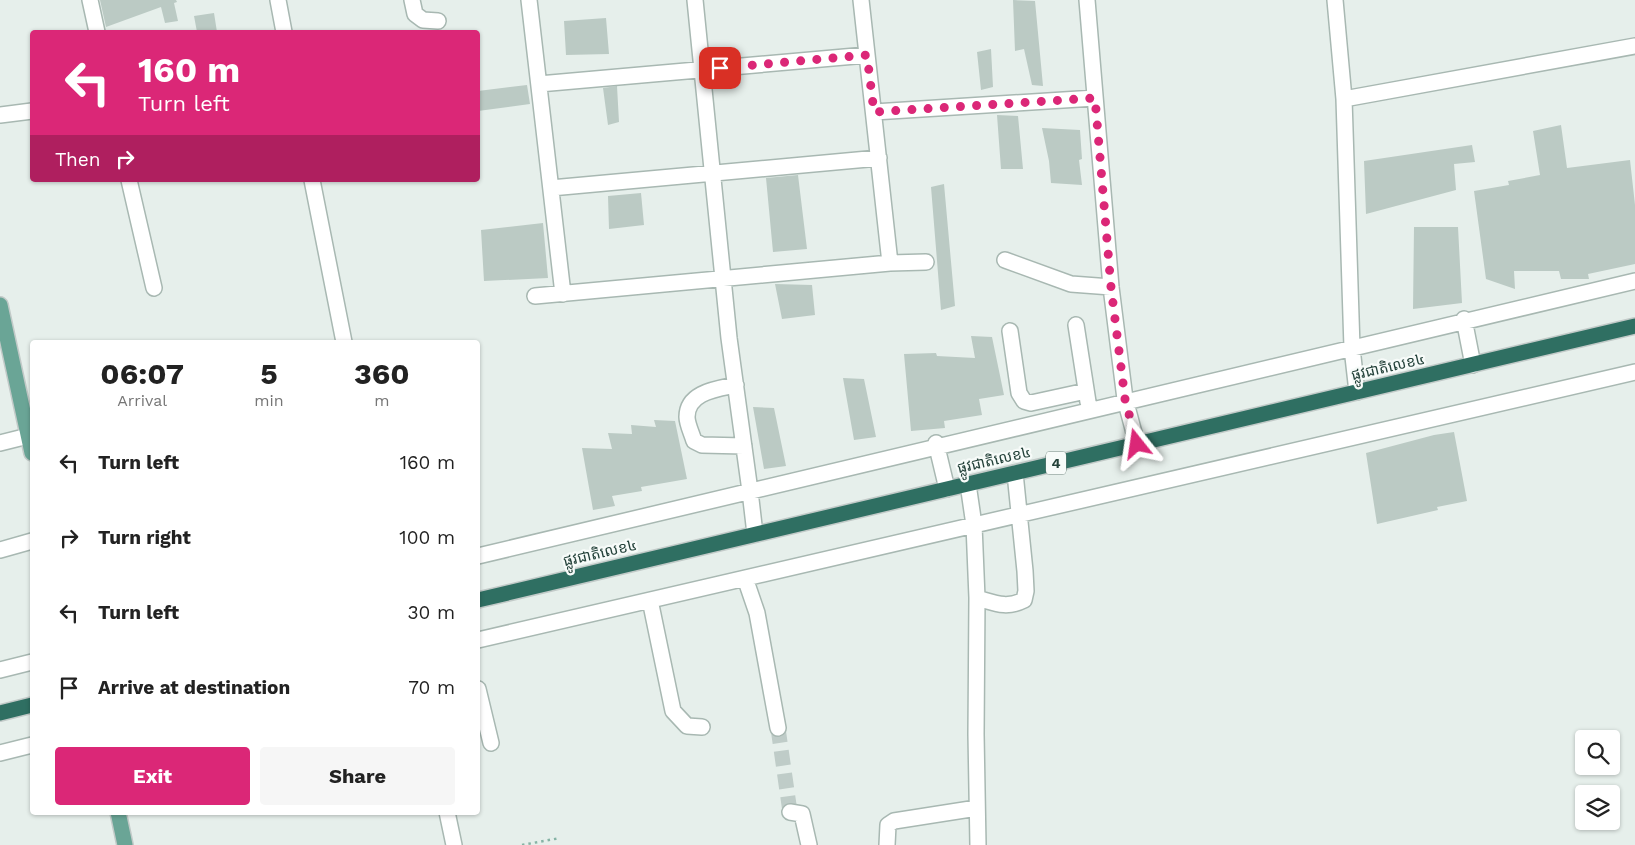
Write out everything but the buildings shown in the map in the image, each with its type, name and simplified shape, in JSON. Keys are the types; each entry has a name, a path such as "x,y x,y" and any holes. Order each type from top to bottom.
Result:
{"highway":[{"name":"ផ្លូវជាតិលេខ៤","path":"480,600 1635,326"},
{"path":"0,714 30,706"}],"main road":[{"path":"0,305 30,444"},
{"path":"119,815 125,845"}],"street":[{"path":"90,0 96,30"},
{"path":"278,0 284,30"},
{"path":"412,0 415,14 423,20 438,21"},
{"path":"529,0 563,294"},
{"path":"695,0 729,338 754,534"},
{"path":"861,0 890,263"},
{"path":"1087,0 1111,287 1126,402 1137,444"},
{"path":"1334,0 1344,99 1352,348 1357,392"},
{"path":"1344,99 1635,46"},
{"path":"539,84 867,55"},
{"path":"874,112 1095,98"},
{"path":"0,115 30,111"},
{"path":"551,188 879,158"},
{"path":"129,182 154,288"},
{"path":"312,182 344,340"},
{"path":"1005,260 1071,284 1111,287"},
{"path":"535,296 890,263 926,262"},
{"path":"480,556 936,445 1126,402 1464,320 1635,281"},
{"path":"1464,320 1473,365"},
{"path":"1076,325 1090,410"},
{"path":"1010,330 1020,393 1024,402 1031,403 1086,391"},
{"path":"480,640 1635,372"},
{"path":"736,385 706,391 691,403 687,418 694,440 702,445 744,446"},
{"path":"0,443 28,436"},
{"path":"936,445 947,489"},
{"path":"977,598 1003,605 1015,605 1024,600 1026,591 1025,571 1015,473"},
{"path":"968,484 974,525 977,598 976,734 978,845"},
{"path":"0,550 30,542"},
{"path":"744,578 757,613 778,728"},
{"path":"650,600 674,712 687,726 702,728"},
{"path":"0,670 30,662"},
{"path":"480,697 491,743"},
{"path":"0,753 30,746"},
{"path":"887,845 888,825 894,821 977,808"},
{"path":"790,812 802,814 810,845"},
{"path":"448,815 454,845"}],"path":[{"path":"522,845 560,838"}],"tunnel":[{"path":"778,728 790,812"}],"route":[{"path":"720,68 867,55 874,112 1095,98 1111,287 1125,399 1137,444"}]}
